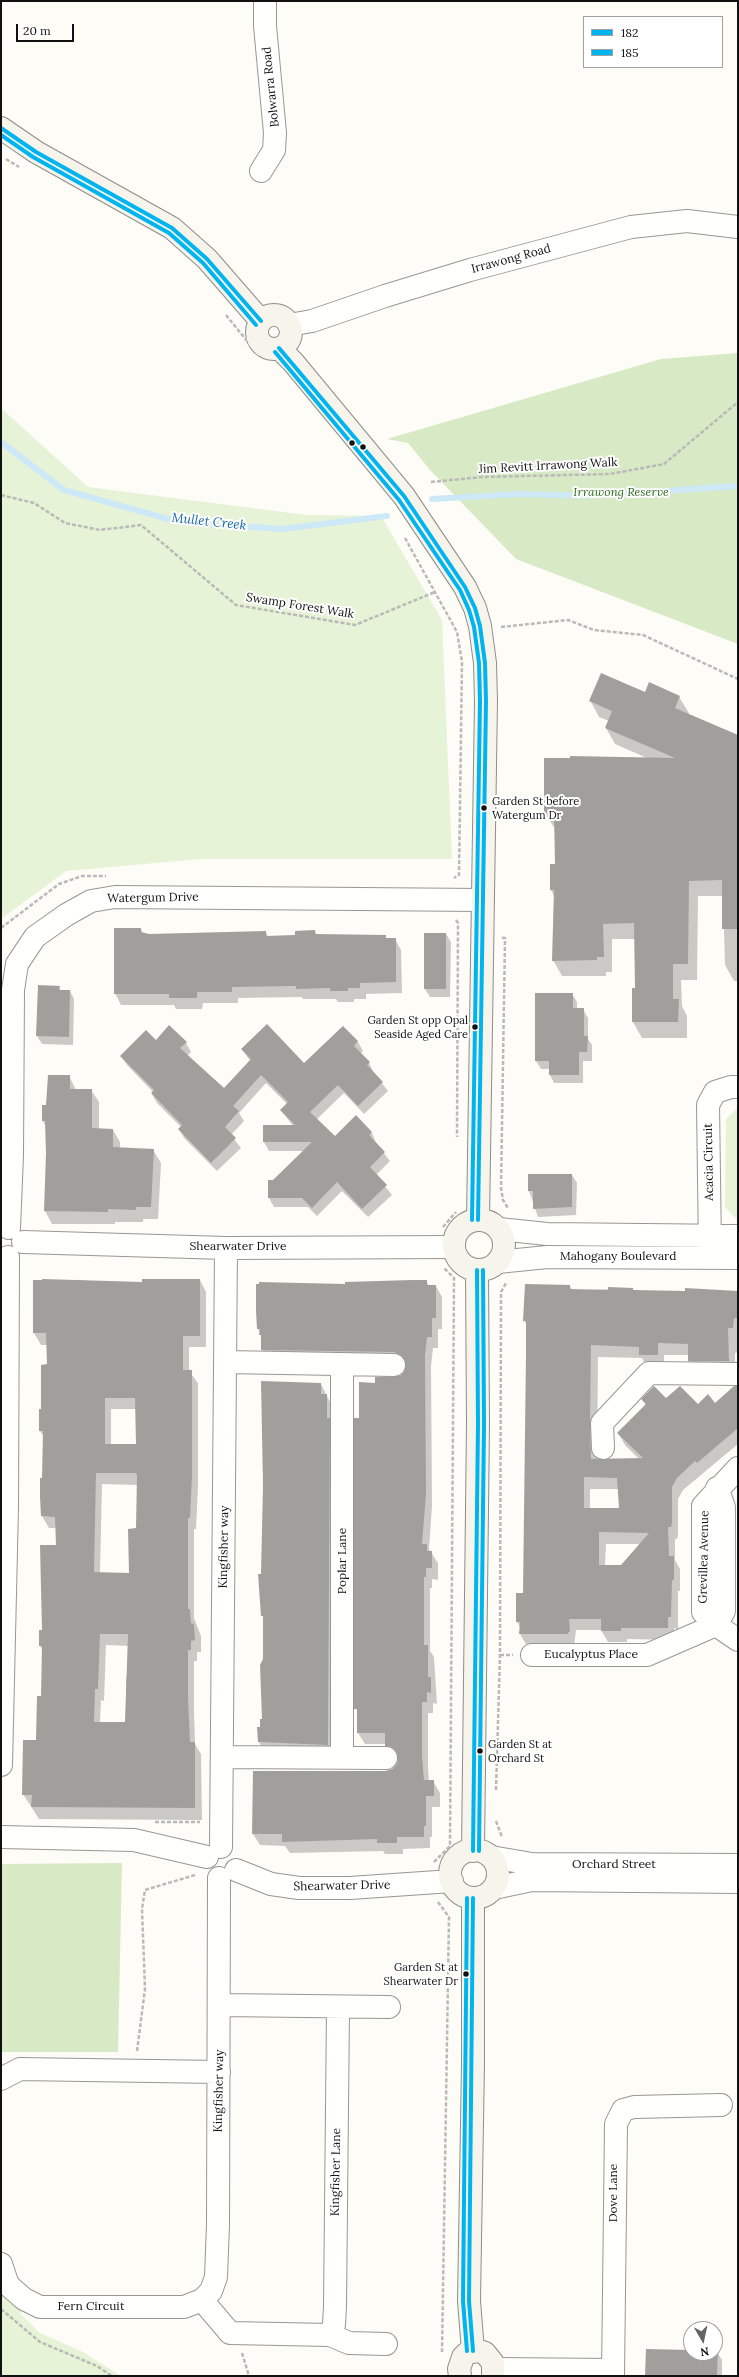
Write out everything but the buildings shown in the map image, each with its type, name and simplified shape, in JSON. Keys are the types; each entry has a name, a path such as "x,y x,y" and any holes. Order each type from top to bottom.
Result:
{"street":[{"name":"Bolwarra Road","path":"261,171 274,150 275,134 265,26 265,1"},
{"path":"1,128 36,152 172,228 207,259 260,321"},
{"name":"Irrawong Road","path":"289,325 312,321 384,296 470,270 631,227 687,221 738,227"},
{"path":"272,355 284,346 290,336 289,325 282,317 276,315 260,321 257,332 260,342 269,349 272,355 294,362 404,496 465,587 475,608 483,640 485,662 478,1220"},
{"name":"Watergum Drive","path":"11,1233 13,990 17,964 35,937 66,914 91,900 115,897 482,900"},
{"name":"Acacia Circuit","path":"710,1258 708,1105 715,1092 730,1087 738,1088"},
{"path":"478,1220 490,1222 499,1229 503,1236 505,1248 504,1270 477,1270 462,1264 457,1258 454,1247 456,1235 460,1229 470,1222 478,1220"},
{"name":"Mahogany Boulevard","path":"499,1229 547,1234 710,1234 738,1236"},
{"path":"1,1765 2,1607 6,1507 4,1256 19,1253 11,1233"},
{"name":"Shearwater Drive","path":"11,1233 226,1248 454,1247"},
{"name":"Kingfisher way","path":"202,2300 211,2291 216,2277 220,2006 218,1864 222,1757 226,1248"},
{"name":"Mahogany Boulevard","path":"504,1270 547,1257 738,1258"},
{"path":"477,1270 482,1854 497,1870 497,1879 494,1888 486,1894 473,1898 459,1893 444,1881 456,1859 464,1853 482,1854"},
{"path":"226,1362 394,1365"},
{"name":"Poplar Lane","path":"342,1365 342,1757"},
{"path":"603,1448 602,1423 649,1373 738,1374"},
{"name":"Grevillea Avenue","path":"716,1625 724,1611 724,1507 717,1488 738,1468"},
{"path":"716,1625 738,1640"},
{"name":"Eucalyptus Place","path":"532,1655 648,1655 716,1625"},
{"path":"222,1757 386,1758"},
{"name":"Shearwater Drive","path":"1,1837 134,1840 218,1864 271,1884 299,1888 357,1888 444,1881"},
{"name":"Orchard Street","path":"482,1854 532,1864 738,1865"},
{"name":"Orchard Street","path":"494,1888 532,1880 738,1882"},
{"path":"473,1898 473,2063 469,2301 473,2352"},
{"path":"220,2006 338,2008 389,2007"},
{"name":"Kingfisher Lane","path":"330,2335 334,2325 335,2306 338,2008"},
{"path":"1,2079 20,2069 135,2072 219,2072"},
{"name":"Dove Lane","path":"614,2373 616,2124 624,2110 634,2107 721,2105"},
{"name":"Fern Circuit","path":"1,2264 8,2285 24,2298 40,2307 184,2307 202,2300"},
{"path":"202,2300 230,2333 330,2335 349,2343 386,2344"},
{"path":"460,2376 460,2363 467,2353 473,2352 486,2353 493,2363 494,2372 614,2373"}],"path":[{"path":"1,155 21,169"},
{"path":"224,312 256,354 272,355"},
{"name":"Jim Revitt Irrawong Walk","path":"431,482 482,477 610,474 664,464 738,402"},
{"name":"Swamp Forest Walk","path":"1,495 34,503 65,523 100,530 141,525 236,605 355,625 435,592"},
{"path":"402,532 457,632 462,662 459,875 449,881"},
{"path":"500,627 568,620 594,630 643,635 738,679"},
{"path":"454,917 458,923 457,1142"},
{"path":"505,938 501,1188 503,1200 512,1212"},
{"path":"441,1229 456,1214 456,1208"},
{"path":"441,1264 454,1278 450,1846 434,1861 444,1881 438,1903 449,1917 442,2360"},
{"path":"496,1796 500,1662 502,1292 504,1270"},
{"path":"496,1817 499,1835 504,1839"},
{"path":"153,1822 204,1822"},
{"path":"135,2072 145,1989 142,1909 145,1890 218,1864"},
{"path":"1,2309 40,2342 97,2366 112,2376"}],"green space":[{"name":"Irrawong Reserve","path":"738,353 738,644 516,559 431,471 408,443 387,439 661,359"},
{"path":"1,408 88,487 307,515 381,516 442,620 452,859 201,859 66,871 1,919"},
{"path":"738,1107 738,1221 725,1207 726,1119"},
{"path":"122,1863 118,2052 1,2052 1,1864"},
{"path":"1,2284 29,2310 20,2313 40,2333 83,2352 121,2376 1,2376"}],"waterway":[{"name":"Mullet Creek","path":"1,442 64,490 179,522 283,529 387,516"},
{"name":"Mullet Creek","path":"432,499 518,494 587,496 738,486"}],"transit line":[{"name":"182","path":"1,128 36,152 172,228 207,259 261,321"},
{"name":"185","path":"1,135 33,157 169,233 203,263 256,325"},
{"name":"182","path":"279,348 404,496 465,587 475,608 480,626 485,663 486,701 478,1220"},
{"name":"185","path":"275,352 399,500 460,590 469,610 474,627 479,663 480,701 472,1220"},
{"name":"182","path":"473,1851 478,1424 477,1270"},
{"name":"185","path":"479,1851 484,1424 483,1270"},
{"name":"185","path":"467,1898 463,2301 467,2351"},
{"name":"182","path":"473,1898 469,2301 473,2351"}],"place":[{"name":"Garden St before Watergum Dr","path":"484,808"},
{"name":"Garden St opp Opal Seaside Aged Care","path":"475,1027"},
{"name":"Garden St at Orchard St","path":"480,1751"},
{"name":"Garden St at Shearwater Dr","path":"466,1974"}]}
